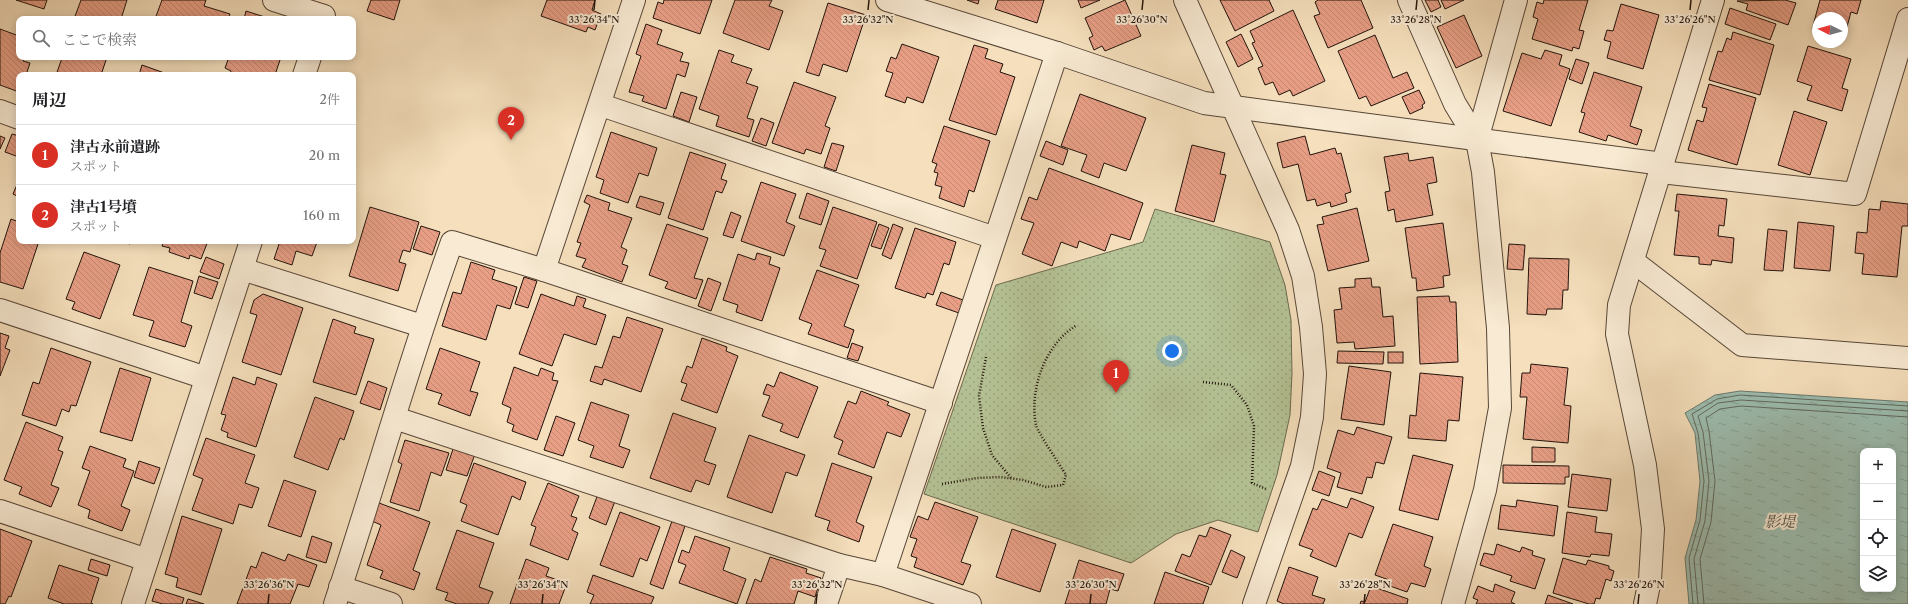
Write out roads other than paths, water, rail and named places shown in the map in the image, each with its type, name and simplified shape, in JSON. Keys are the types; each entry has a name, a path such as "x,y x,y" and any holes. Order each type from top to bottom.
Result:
{"street":[{"path":"274,0 325,12"},
{"path":"544,270 601,104 634,0"},
{"path":"887,0 1057,53 1204,103 1477,140 1662,168 1854,194 1908,20"},
{"path":"1185,0 1288,230 1303,276 1311,327 1315,374 1312,417 1302,466 1254,604"},
{"path":"1409,0 1455,104 1477,140 1483,172 1498,328 1500,408 1485,490 1453,604"},
{"path":"1477,140 1516,0"},
{"path":"1645,604 1650,580 1653,529 1645,465 1617,334 1620,305 1713,0"},
{"path":"883,575 1057,53"},
{"path":"305,72 309,60"},
{"path":"601,104 995,238"},
{"path":"0,111 16,117"},
{"path":"391,604 338,595 395,418 422,326 452,242 544,270 941,403"},
{"path":"133,604 250,244"},
{"path":"1634,262 1742,345 1908,358"},
{"path":"242,269 422,326"},
{"path":"0,310 206,378"},
{"path":"395,418 839,565 883,575 970,604"},
{"path":"0,511 147,560"},
{"path":"826,604 839,565"}],"water":[{"name":"影堤","path":"1740,391 1908,402 1908,604 1689,604 1685,558 1696,520 1700,481 1695,433 1685,413 1715,395"}],"place":[{"name":"津古1号墳","path":"511,140"},
{"name":"津古永前遺跡","path":"1116,393"}]}
